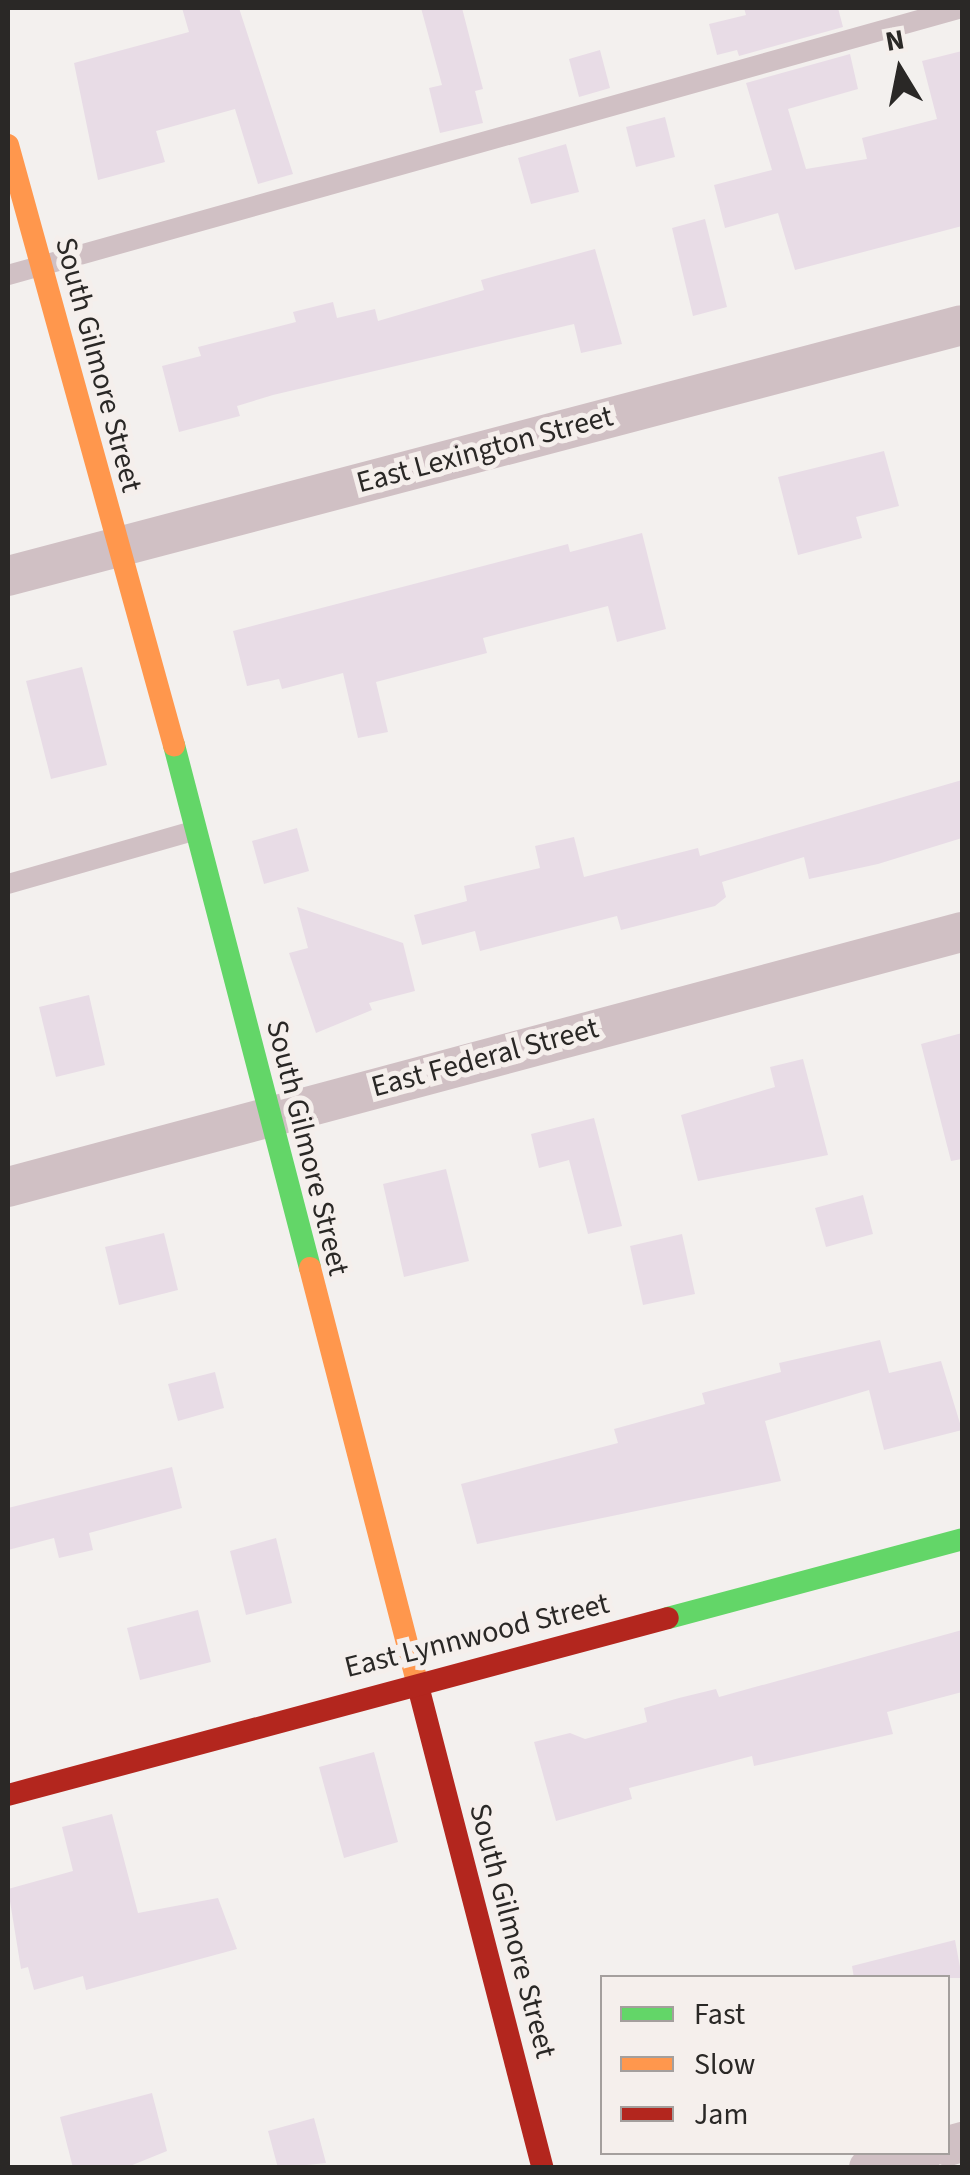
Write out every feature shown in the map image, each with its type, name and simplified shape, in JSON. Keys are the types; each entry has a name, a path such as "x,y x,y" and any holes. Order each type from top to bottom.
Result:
{"street":[{"name":"South Gilmore Street","path":"8,145 196,831 543,2168"},
{"name":"East Lexington Street","path":"8,576 962,325"},
{"name":"East Federal Street","path":"8,1187 962,932"},
{"name":"East Lynnwood Street","path":"8,1795 415,1682 962,1539"},
{"path":"869,2168 914,2155"}],"lane":[{"path":"8,274 962,8"},
{"path":"8,884 196,831"}],"building":[{"path":"182,8 239,8 293,174 258,184 235,109 156,131 165,162 98,180 74,63 189,32"},
{"path":"421,8 462,8 483,89 475,91 483,123 440,133 429,88 442,85"},
{"path":"744,8 838,8 843,27 739,56 737,50 717,55 709,24 746,15"},
{"path":"600,50 610,88 579,97 569,59"},
{"path":"962,51 962,226 795,270 778,213 725,228 714,185 772,170 746,83 850,54 858,89 788,109 806,169 867,159 862,138 937,119 922,61"},
{"path":"665,117 675,157 636,167 626,127"},
{"path":"566,144 579,192 531,204 518,158"},
{"path":"705,219 727,307 693,316 672,228"},
{"path":"595,249 622,344 581,353 574,324 273,395 237,406 240,416 179,432 162,366 201,356 198,347 296,322 293,312 333,302 337,318 375,309 378,321 484,290 481,280"},
{"path":"884,451 899,506 856,517 862,538 798,555 778,477"},
{"path":"642,533 666,629 617,642 608,606 483,638 487,653 376,682 388,732 358,738 343,673 282,689 279,679 247,686 233,631 568,544 570,552"},
{"path":"82,667 107,765 51,779 26,681"},
{"path":"962,780 962,838 878,864 809,879 804,857 722,882 726,897 715,906 621,930 617,916 480,951 475,931 422,945 414,915 467,901 464,886 540,868 535,846 574,837 584,877 698,848 700,856"},
{"path":"297,828 309,871 264,884 252,841"},
{"path":"297,907 403,943 415,991 369,1003 372,1010 316,1033 289,953 308,948"},
{"path":"89,995 105,1065 56,1077 39,1007"},
{"path":"962,1033 962,1159 951,1161 921,1044"},
{"path":"803,1059 828,1155 698,1181 681,1115 775,1087 770,1067"},
{"path":"594,1118 622,1226 588,1234 569,1160 539,1168 531,1134"},
{"path":"446,1169 469,1261 404,1277 383,1184"},
{"path":"863,1195 873,1234 826,1247 815,1208"},
{"path":"164,1233 178,1290 119,1305 105,1247"},
{"path":"682,1234 695,1294 643,1305 630,1246"},
{"path":"880,1340 889,1373 941,1361 962,1430 884,1450 869,1390 765,1421 781,1481 477,1544 461,1484 618,1443 614,1429 705,1404 702,1393 781,1372 779,1363"},
{"path":"215,1372 224,1408 178,1421 168,1384"},
{"path":"172,1467 182,1508 89,1533 93,1550 59,1558 54,1538 8,1550 8,1508"},
{"path":"276,1538 292,1603 246,1615 230,1551"},
{"path":"198,1610 211,1662 140,1680 127,1628"},
{"path":"962,1630 962,1692 887,1712 893,1734 754,1766 752,1756 629,1788 632,1799 556,1821 534,1742 570,1733 585,1739 647,1722 644,1708 716,1689 719,1697"},
{"path":"374,1752 398,1842 344,1858 319,1767"},
{"path":"112,1814 138,1913 218,1898 237,1949 86,1990 83,1976 34,1990 28,1967 21,1969 8,1889 73,1871 62,1827"},
{"path":"955,1940 962,1978 854,1975 852,1966"},
{"path":"152,2093 167,2151 125,2168 73,2168 60,2117"},
{"path":"314,2118 326,2163 278,2168 268,2131"}],"traffic: fast":[{"path":"174,745 310,1268"},
{"path":"668,1618 962,1539"}],"traffic: slow":[{"path":"8,145 174,745"},
{"path":"310,1268 418,1686"}],"traffic: jam":[{"path":"8,1795 668,1618"},
{"path":"418,1686 543,2168"}]}
